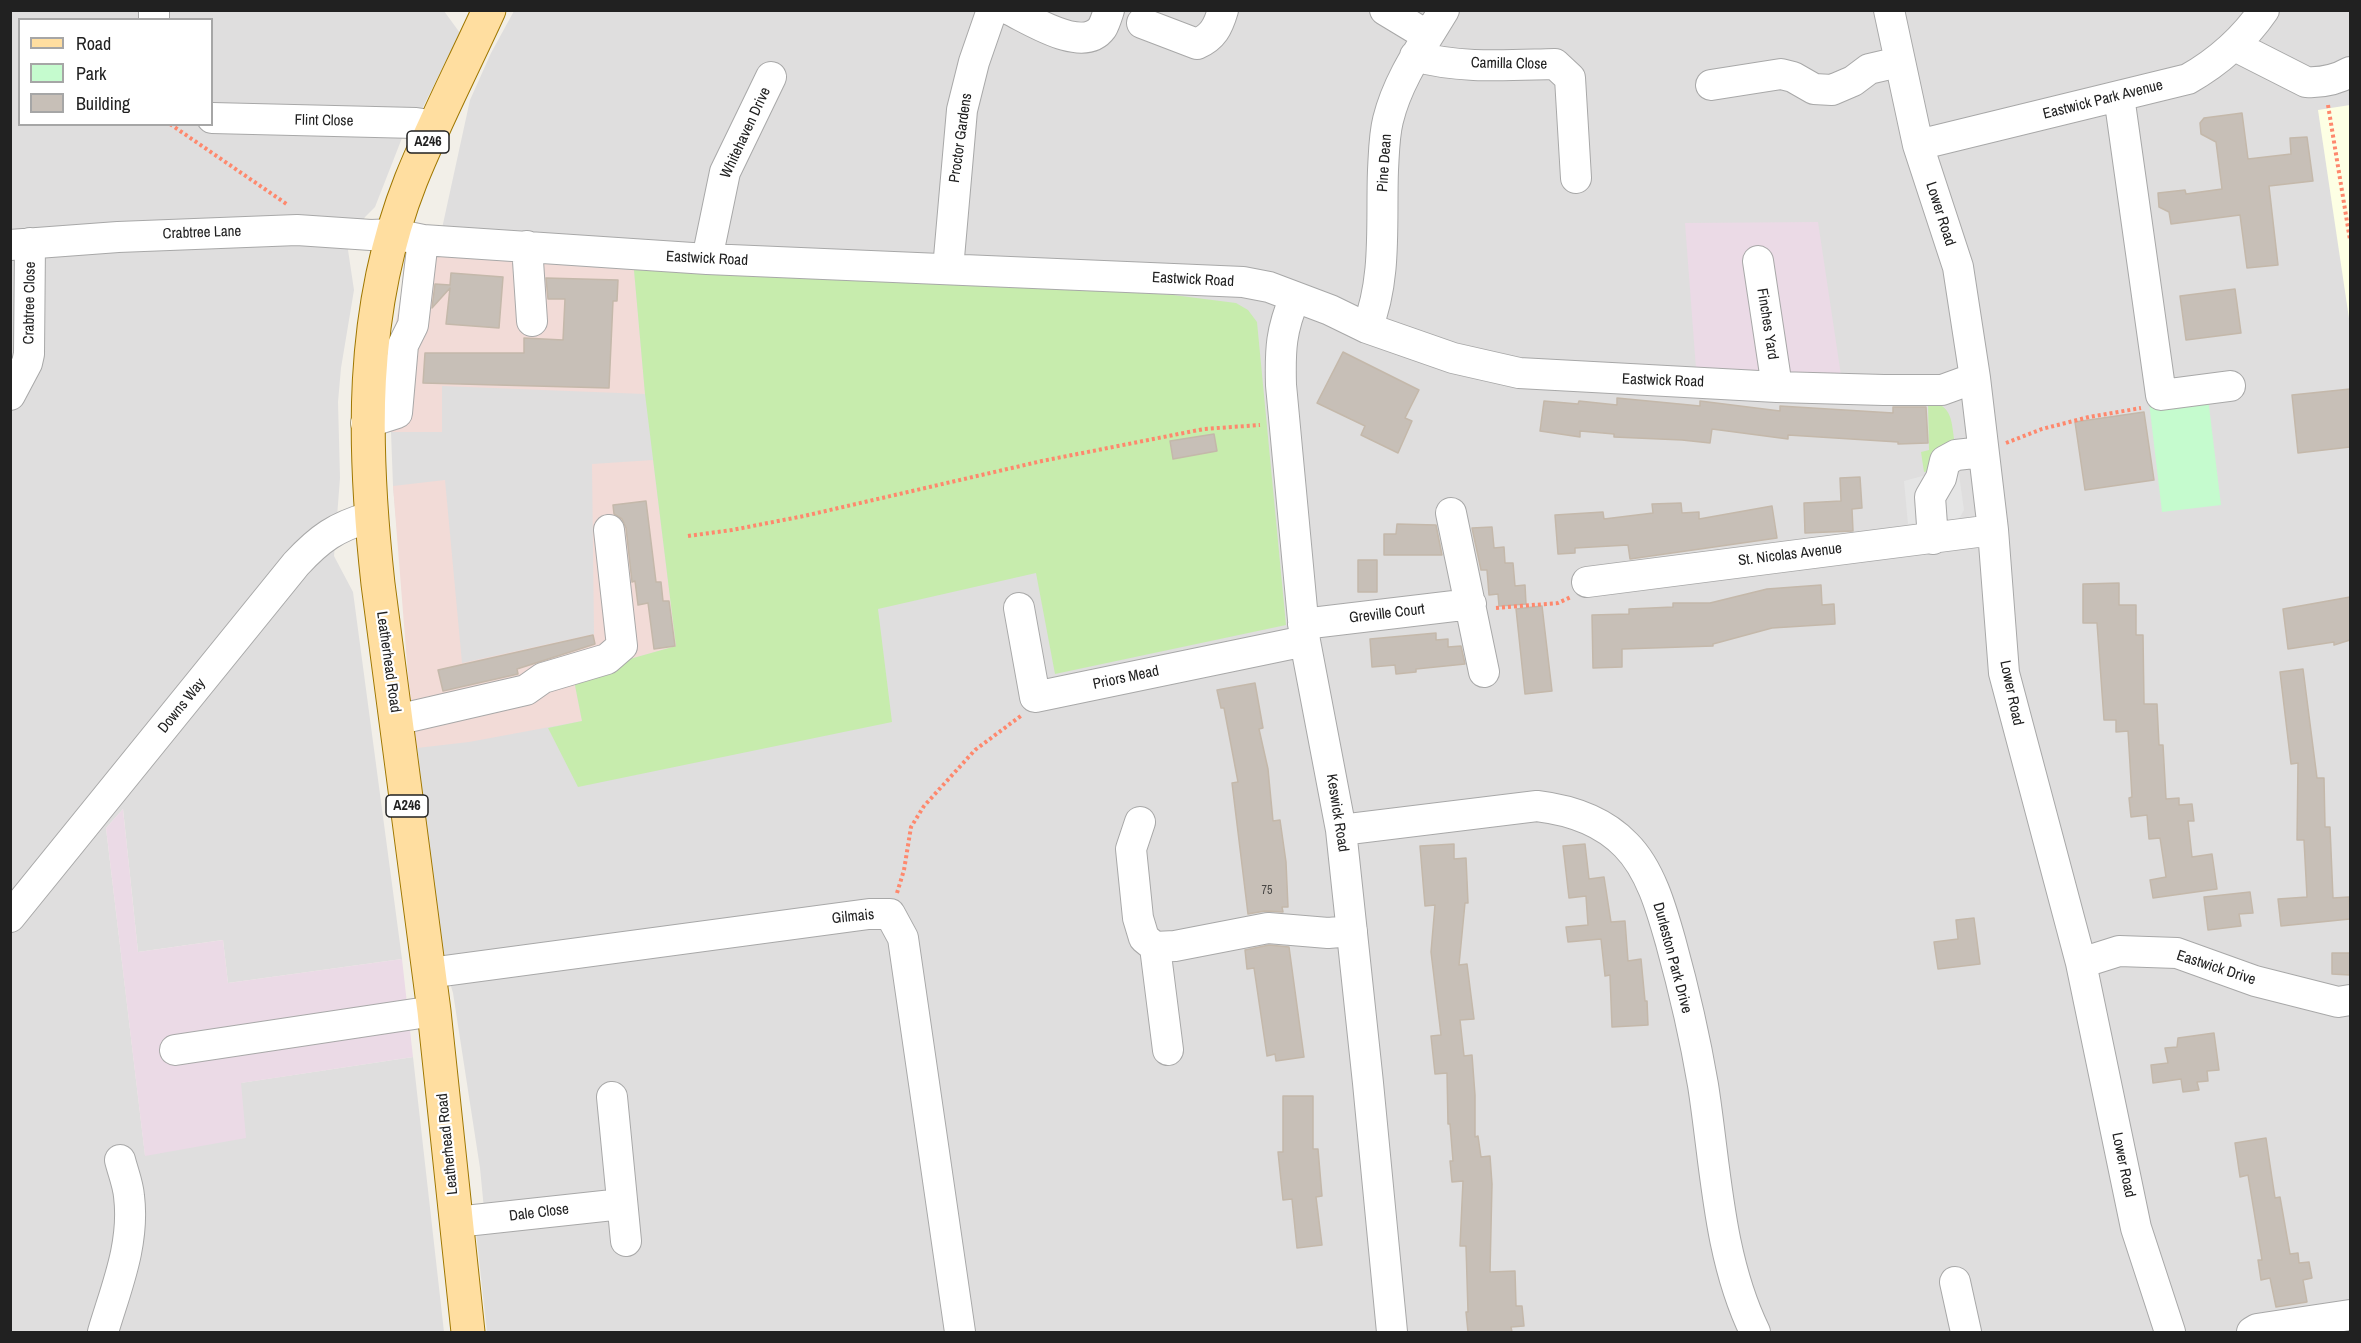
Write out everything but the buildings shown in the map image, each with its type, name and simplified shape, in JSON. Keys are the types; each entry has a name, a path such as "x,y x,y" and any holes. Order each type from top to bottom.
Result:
{"main road":[{"name":"Leatherhead Road","path":"468,1332 434,1011 370,517 366,423 388,344 383,280 409,237 411,181 489,10"}],"street":[{"name":"Proctor Gardens","path":"948,269 962,110 974,62 992,10"},
{"path":"1010,10 1067,37 1079,39 1092,36 1101,28 1109,10"},
{"path":"1142,24 1197,44 1210,38 1219,25 1222,10"},
{"name":"Camilla Close","path":"1385,10 1422,46 1434,62 1555,64 1570,78 1575,178"},
{"name":"Pine Dean","path":"1367,328 1378,294 1384,147 1388,121 1395,97 1444,10"},
{"name":"Lower Road","path":"1889,10 1918,145 1958,267 1975,378 1993,530 2004,673 2081,963 2136,1228 2170,1332"},
{"name":"Eastwick Park Avenue","path":"1918,145 2188,79 2235,45 2264,10"},
{"path":"2235,45 2306,82 2338,79 2350,72"},
{"path":"1711,85 1781,74 1793,77 1814,89 1832,90 1853,81 1869,69 1899,62"},
{"name":"Whitehaven Drive","path":"707,260 725,172 771,77"},
{"path":"2119,96 2161,395 2230,386"},
{"name":"Flint Close","path":"213,118 416,123 435,126"},
{"name":"Crabtree Lane","path":"20,244 141,236 297,230 409,237"},
{"name":"Eastwick Road","path":"409,237 707,260 1243,282 1269,287 1330,310 1367,328 1454,358 1519,373 1777,387 1942,390 1975,378"},
{"name":"Crabtree Close","path":"10,395 29,354 20,244"},
{"path":"527,246 532,321"},
{"name":"Finches Yard","path":"1758,261 1777,387"},
{"name":"Keswick Road","path":"1295,297 1286,319 1280,345 1284,424 1304,633 1341,830 1392,1332"},
{"path":"1933,538 1930,497 1941,478 1946,461 1956,455 1983,452"},
{"path":"1451,513 1484,672"},
{"name":"Downs Way","path":"10,917 296,564 317,542 333,531 370,517"},
{"path":"396,720 526,690 543,678 606,659 622,646 609,530"},
{"name":"St. Nicolas Avenue","path":"1587,582 1993,530"},
{"name":"Greville Court","path":"1304,633 1471,604"},
{"path":"1019,608 1035,697"},
{"name":"Priors Mead","path":"1035,697 1304,633"},
{"name":"Durleston Park Drive","path":"1341,830 1537,806 1560,809 1585,818 1611,831 1628,846 1645,872 1663,914 1680,975 1702,1083 1725,1238 1734,1282 1755,1332"},
{"path":"1140,822 1131,849 1138,918 1144,938 1155,947 1175,946 1268,928 1328,933 1352,931"},
{"name":"Gilmais","path":"429,973 869,914 890,914 903,938 960,1332"},
{"path":"1155,947 1168,1050"},
{"name":"Eastwick Drive","path":"2081,963 2119,951 2177,954 2255,981 2338,1002 2350,1000"},
{"path":"175,1050 434,1011"},
{"path":"612,1097 626,1241"},
{"path":"103,1332 123,1270 128,1245 129,1195 120,1160"},
{"name":"Dale Close","path":"456,1222 622,1204"},
{"path":"1955,1282 1966,1332"},
{"path":"2252,1332 2257,1329 2350,1316"}],"path":[{"path":"2328,104 2350,240"},
{"path":"173,126 291,207 297,230"},
{"path":"1983,452 2042,429 2089,417 2146,407 2158,381"},
{"path":"688,536 804,516 1042,461 1194,430 1284,424"},
{"path":"1471,604 1502,609 1558,603 1582,592 1587,582"},
{"path":"890,914 904,870 911,827 924,806 975,750 1023,714 1035,697"}],"shaded area":[{"path":"10,11 444,11 460,33 419,115 402,138 375,207 365,217 348,250 354,290 341,368 338,402 340,478 334,556 353,592 402,959 228,983 223,940 138,952 123,809 106,828 145,1155 240,1083 413,1057 444,1332 11,1332"},
{"path":"514,11 2350,11 2350,1332 487,1332 476,1232 486,1230 480,1168 453,993 443,959 415,731 393,486 391,432 387,407 389,363 406,267 436,256 470,100 491,53"},
{"path":"2350,105 2350,325 2318,110"},
{"path":"1818,222 1842,382 1697,382 1685,223"},
{"path":"416,255 634,270 645,394 442,386 442,432 391,432 387,407 389,363 406,267"},
{"path":"1955,446 1964,510 1959,519 1908,524 1904,481 1937,472"},
{"path":"653,460 676,646 573,675 582,721 469,742 417,748 408,675 393,486 445,480 462,663 594,634 592,464"},
{"path":"123,809 138,952 223,940 228,983 402,959 413,1057 241,1083 246,1138 145,1156 106,828"}],"green space":[{"path":"634,270 996,284 1173,295 1236,303 1248,310 1257,322 1286,625 1055,674 1036,573 878,609 892,722 578,787 548,728 582,721 573,675 676,646 645,394"},
{"path":"2208,398 2221,505 2162,512 2149,402"},
{"path":"1928,402 1943,406 1947,411 1952,422 1955,444 1935,470 1924,472 1921,452 1929,450"}]}
